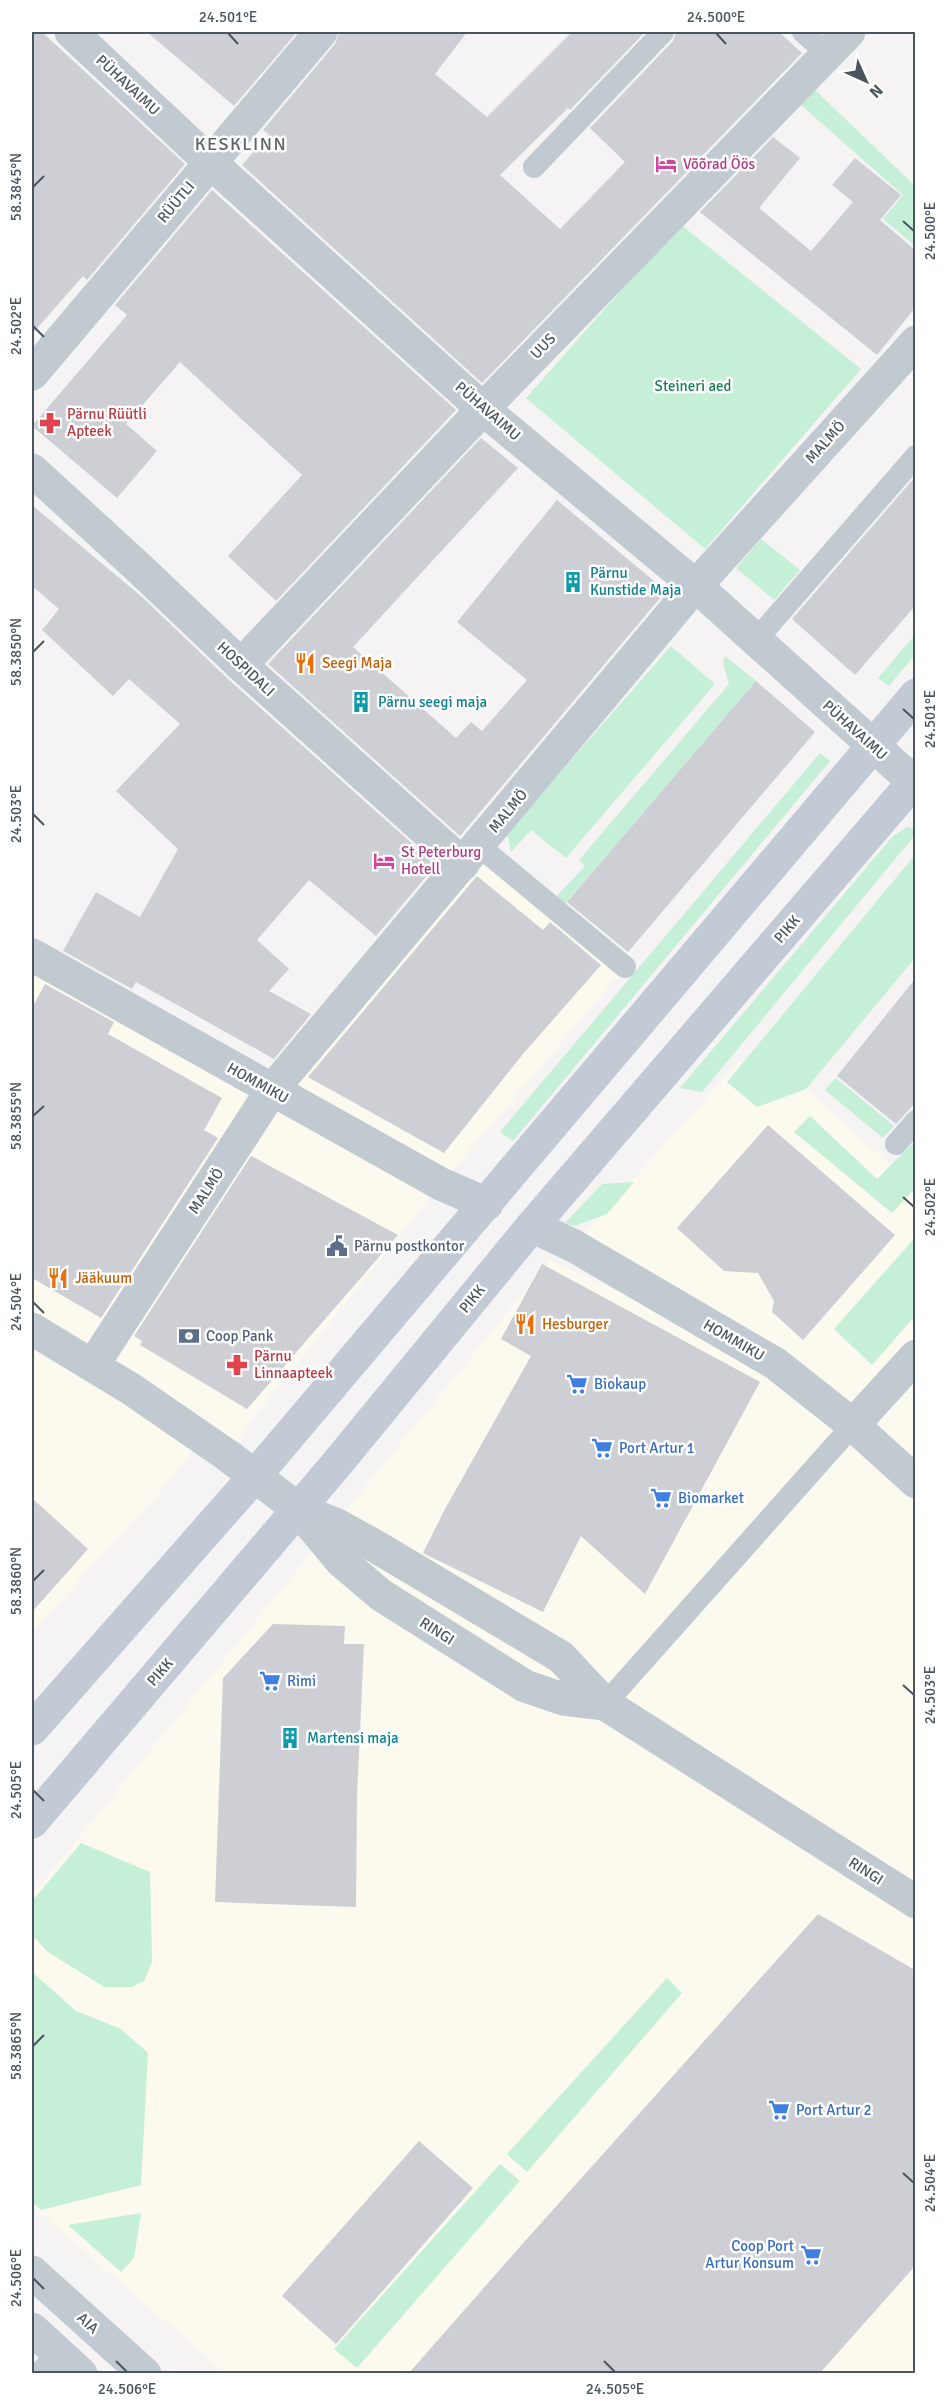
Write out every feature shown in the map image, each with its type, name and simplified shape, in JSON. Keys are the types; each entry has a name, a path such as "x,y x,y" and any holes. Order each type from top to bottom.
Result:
{"main road":[{"path":"32,1729 254,1477 915,695"},
{"name":"PIKK","path":"32,1822 298,1509 532,1226 915,781"}],"street":[{"name":"PÜHAVAIMU","path":"71,32 210,162 483,409 696,586 873,747 915,781"},
{"name":"RÜÜTLI","path":"32,374 321,32"},
{"name":"UUS","path":"241,665 483,409 838,42"},
{"name":"MALMÖ","path":"93,1365 272,1090 696,586 915,342"},
{"name":"HOSPIDALI","path":"32,470 241,665 471,855"},
{"name":"HOMMIKU","path":"32,956 441,1184 487,1204"},
{"name":"HOMMIKU","path":"532,1226 574,1246 776,1364 854,1425 915,1482"},
{"name":"RINGI","path":"34,1335 93,1365 186,1426 298,1509 337,1525 375,1546 561,1658 605,1704 915,1902"},
{"path":"854,1425 915,1356"},
{"name":"RINGI","path":"298,1509 341,1561 381,1595 525,1686 563,1699 605,1704"},
{"name":"AIA","path":"32,2272 145,2373"},
{"path":"32,2330 59,2367"}],"lane":[{"path":"534,167 663,32"},
{"path":"803,32 838,42"},
{"path":"756,640 915,456"},
{"path":"471,855 626,967"},
{"path":"896,1144 915,1121"},
{"path":"605,1704 854,1425"}],"shaded area":[{"path":"476,850 623,970 441,1184 261,1409 227,1455 203,1438 156,1497 32,1632 32,955 272,1090"},
{"path":"739,1061 806,1089 915,1187 915,2373 225,2373 32,2206 32,1895 550,1260 768,1360 574,1246"}],"green space":[{"path":"815,90 915,186 915,246 883,219 903,195 801,105"},
{"name":"Steineri aed","path":"680,224 861,369 705,549 526,398"},
{"path":"761,539 800,570 774,600 736,568"},
{"path":"915,635 915,655 889,686 878,678"},
{"path":"671,646 715,684 566,858 531,830 511,852 507,833"},
{"path":"725,656 756,681 564,905 555,898 585,866 579,860 729,684 723,663"},
{"path":"820,753 830,761 513,1141 500,1132"},
{"path":"907,827 915,828 915,835 702,1092 680,1088 893,836"},
{"path":"915,855 915,958 806,1089 757,1107 727,1082"},
{"path":"836,1078 894,1126 883,1138 825,1090"},
{"path":"810,1116 877,1179 915,1141 915,1188 892,1213 794,1132"},
{"path":"634,1182 607,1214 574,1226 565,1223 602,1184"},
{"path":"913,1240 916,1243 915,1316 872,1365 834,1329"},
{"path":"81,1843 150,1872 152,1962 144,1981 132,1987 104,1987 48,1952 32,1935 32,1901"},
{"path":"32,1972 76,2011 121,2029 148,2053 141,2185 41,2210 32,2202"},
{"path":"667,1978 682,1993 527,2172 507,2154"},
{"path":"500,2164 520,2181 357,2368 334,2349"},
{"path":"141,2213 134,2258 121,2272 68,2225"}],"building":[{"path":"32,32 42,32 185,164 87,280 83,276 32,334"},
{"path":"147,32 297,32 234,106"},
{"path":"339,32 467,32 435,74 487,117 572,32 645,32 570,110 568,108 500,175 560,229 625,162 590,128 673,41 676,32 779,32 802,53 482,383 242,165 269,134 263,130 335,44"},
{"path":"773,137 800,158 759,208 811,251 853,202 832,185 855,158 901,195 880,220 915,250 915,308 877,355 700,212"},
{"path":"212,190 456,410 276,601 228,556 302,475 180,362 126,424 157,451 117,498 32,426 127,315 115,305"},
{"path":"481,438 518,468 353,647 456,738 471,722 482,731 527,680 457,622 557,500 666,591 460,836 268,664"},
{"path":"915,477 915,606 855,675 792,619"},
{"path":"32,505 142,597 228,679 436,865 376,936 309,880 257,940 289,969 269,991 311,1014 274,1059 136,982 132,989 63,951 96,892 140,917 178,849 116,791 180,724 129,679 113,696 42,630 59,609 32,586"},
{"path":"756,681 815,732 628,952 567,902"},
{"path":"477,876 543,930 550,922 601,965 523,1054 444,1153 308,1077"},
{"path":"915,979 915,1103 896,1124 837,1076"},
{"path":"45,984 114,1022 108,1034 222,1098 204,1130 218,1138 101,1318 32,1278 32,1008"},
{"path":"768,1125 895,1235 803,1340 772,1312 774,1301 758,1273 724,1271 677,1228"},
{"path":"251,1156 398,1235 247,1409 140,1345 142,1341 134,1336"},
{"name":"Port Artur 1","path":"542,1264 760,1382 645,1594 581,1536 543,1612 423,1553 531,1356 501,1339"},
{"path":"32,1498 88,1549 32,1612"},
{"name":"Martensi maja","path":"273,1624 345,1626 344,1644 364,1644 357,1797 356,1907 215,1902 223,1678"},
{"name":"Port Artur 2","path":"818,1914 915,1970 915,2266 820,2373 409,2373 517,2250"},
{"path":"419,2141 473,2188 336,2344 282,2296"}],"place":[{"name":"Võõrad Öös","path":"666,164"},
{"name":"Pärnu Rüütli Apteek","path":"50,423"},
{"name":"Pärnu Kunstide Maja","path":"573,582"},
{"name":"Seegi Maja","path":"305,663"},
{"name":"Pärnu seegi maja","path":"361,702"},
{"name":"St Peterburg Hotell","path":"384,861"},
{"name":"Pärnu postkontor","path":"337,1246"},
{"name":"Jääkuum","path":"58,1278"},
{"name":"Hesburger","path":"525,1324"},
{"name":"Coop Pank","path":"189,1336"},
{"name":"Pärnu Linnaapteek","path":"237,1365"},
{"name":"Biokaup","path":"577,1384"},
{"name":"Port Artur 1","path":"602,1448"},
{"name":"Biomarket","path":"661,1498"},
{"name":"Rimi","path":"270,1681"},
{"name":"Martensi maja","path":"290,1738"},
{"name":"Port Artur 2","path":"779,2110"},
{"name":"Coop Port Artur Konsum","path":"811,2255"}],"district":[{"name":"KESKLINN","path":"241,144"}]}
